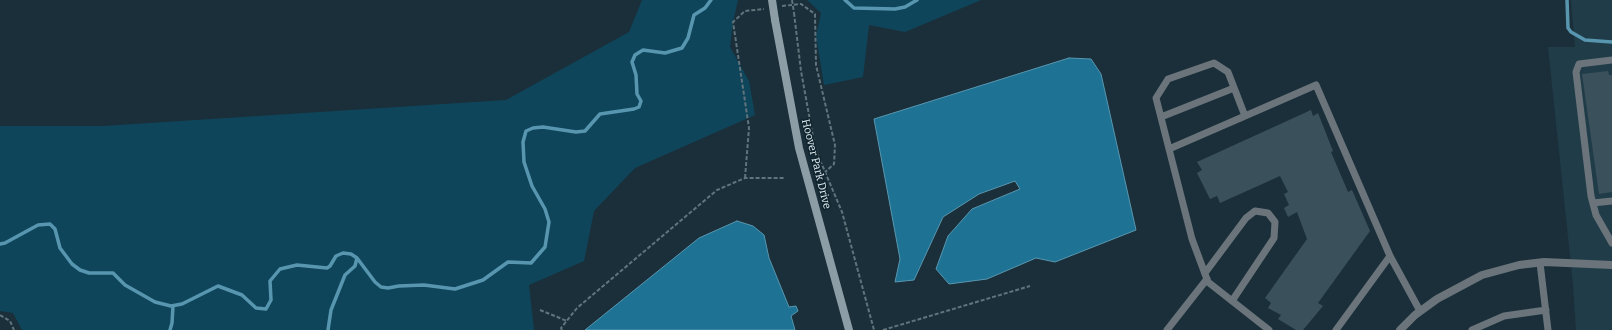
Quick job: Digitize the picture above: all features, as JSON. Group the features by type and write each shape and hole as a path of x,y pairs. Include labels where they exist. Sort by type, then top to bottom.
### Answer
{"street":[{"name":"Hoover Park Drive","path":"772,0 799,148 848,330"},
{"path":"1400,330 1420,311 1437,299 1482,275 1519,265 1540,263 1612,265"}],"lane":[{"path":"1612,60 1579,64 1576,72 1593,203 1596,215 1612,243"},
{"path":"1246,116 1228,72 1214,63 1168,79 1156,98 1192,239 1208,282 1268,330"},
{"path":"1169,149 1316,85 1390,256 1420,311"},
{"path":"1161,117 1234,88"},
{"path":"1593,203 1612,201"},
{"path":"1167,330 1246,218 1254,211 1268,213 1275,222 1274,238 1232,301"},
{"path":"1336,330 1390,256"},
{"path":"1540,263 1548,330"},
{"path":"1472,330 1504,316 1546,310"}],"path":[{"path":"792,0 801,71 815,148 842,212 874,330"},
{"path":"562,330 561,328 577,308 717,190 746,178 784,178"},
{"path":"883,330 1030,286"},
{"path":"540,310 567,321"},
{"path":"0,315 10,321 14,330"}],"shaded area":[{"path":"642,0 738,0 733,22 730,47 749,81 755,115 635,168 594,211 584,261 529,285 534,330 22,330 13,313 0,311 0,126 103,126 506,100 629,32"},
{"path":"807,0 981,0 905,32 869,25 863,77 824,85 816,36 821,13"},
{"path":"1571,0 1612,0 1612,330 1576,330 1573,284 1548,47 1575,47"},
{"path":"1069,58 1091,59 1101,74 1136,230 1055,262 1036,258 987,279 949,284 936,269 948,236 972,209 1020,189 1015,181 979,194 943,217 914,280 895,282 900,259 874,119"},
{"path":"737,221 753,226 764,235 769,258 789,307 796,306 798,311 791,316 795,330 585,330 699,238"}],"building":[{"path":"1608,71 1609,75 1612,75 1612,192 1599,194 1582,74"},
{"path":"1311,110 1313,116 1318,113 1333,151 1331,152 1348,192 1352,190 1370,231 1318,303 1323,306 1303,330 1296,330 1278,319 1281,315 1268,308 1271,303 1265,298 1307,239 1297,212 1288,217 1284,208 1289,205 1284,194 1288,192 1280,176 1220,203 1217,196 1210,199 1197,173 1202,170 1197,162"}],"waterway":[{"path":"0,244 5,243 38,225 50,224 55,229 60,248 72,264 80,270 89,273 113,273 125,285 155,302 171,306 182,304 218,286 242,295 256,308 266,309 271,300 270,281 280,269 297,265 327,268 336,256 343,253 351,254 357,258 375,282 381,287 388,288 424,285 455,289 483,280 508,262 531,263 545,247 549,222 545,209 532,186 524,162 523,142 526,131 533,128 543,127 576,132 585,131 600,114 639,107 641,101 637,94 636,75 632,62 635,55 643,50 665,53 682,48 688,38 694,15 705,8 711,0"},
{"path":"845,0 854,8 895,9 905,7 917,0"},
{"path":"1567,0 1568,28 1571,32 1585,40 1612,42"},
{"path":"328,330 331,310 345,275 355,266 357,258"},
{"path":"170,330 173,306"}]}
